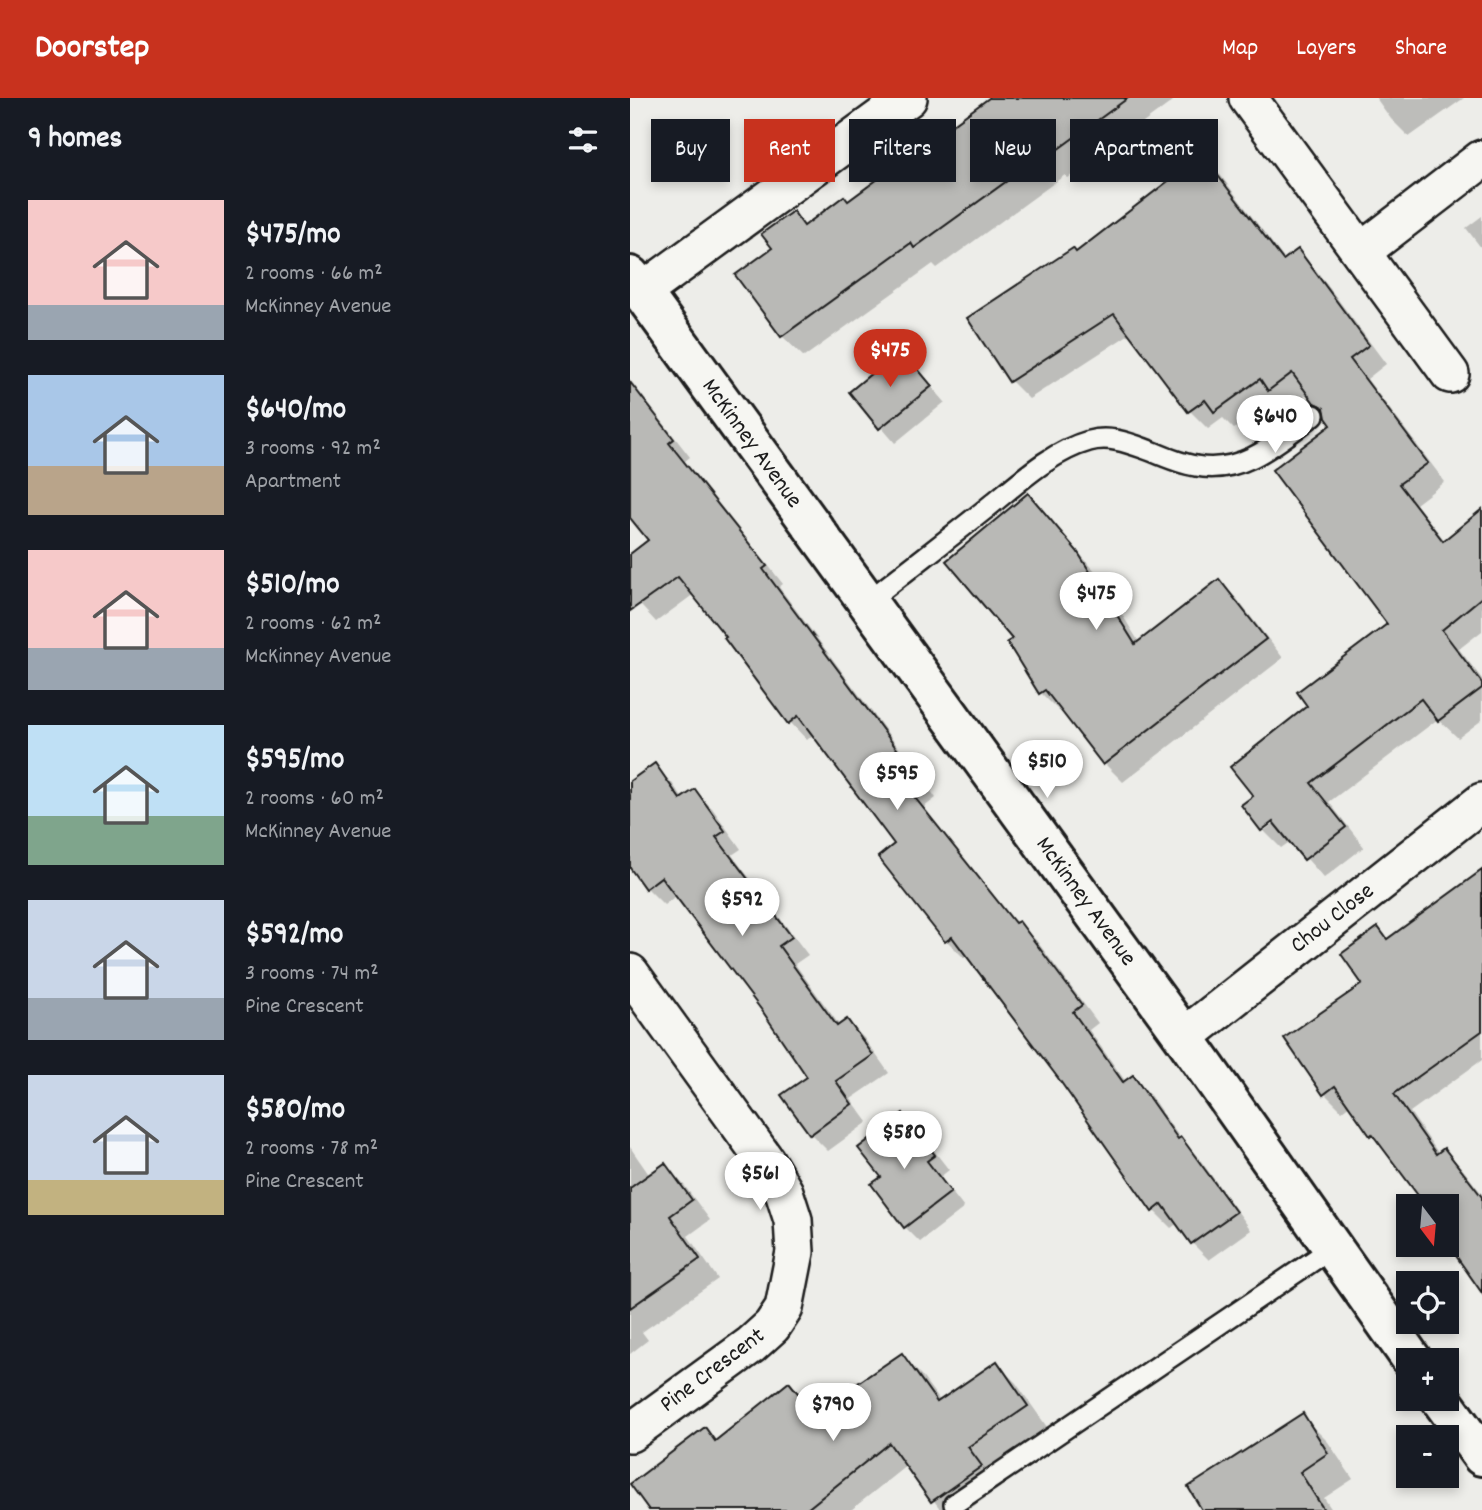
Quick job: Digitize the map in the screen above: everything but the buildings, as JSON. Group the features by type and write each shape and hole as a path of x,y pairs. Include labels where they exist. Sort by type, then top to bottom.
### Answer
{"street":[{"path":"636,284 908,98"},
{"path":"1248,98 1450,374"},
{"path":"1361,252 1482,159"},
{"name":"McKinney Avenue","path":"636,284 1184,1037 1403,1348"},
{"name":"Chou Close","path":"1184,1037 1482,802"},
{"name":"Pine Crescent","path":"630,974 765,1160 784,1192 793,1220 795,1252 784,1308 772,1326 751,1345 630,1433"},
{"path":"1452,1411 1476,1436"}],"lane":[{"path":"866,603 1040,466 1074,447 1090,441 1115,440 1194,466 1211,468 1239,463 1256,456 1314,415"},
{"path":"954,1504 1332,1248"}]}
